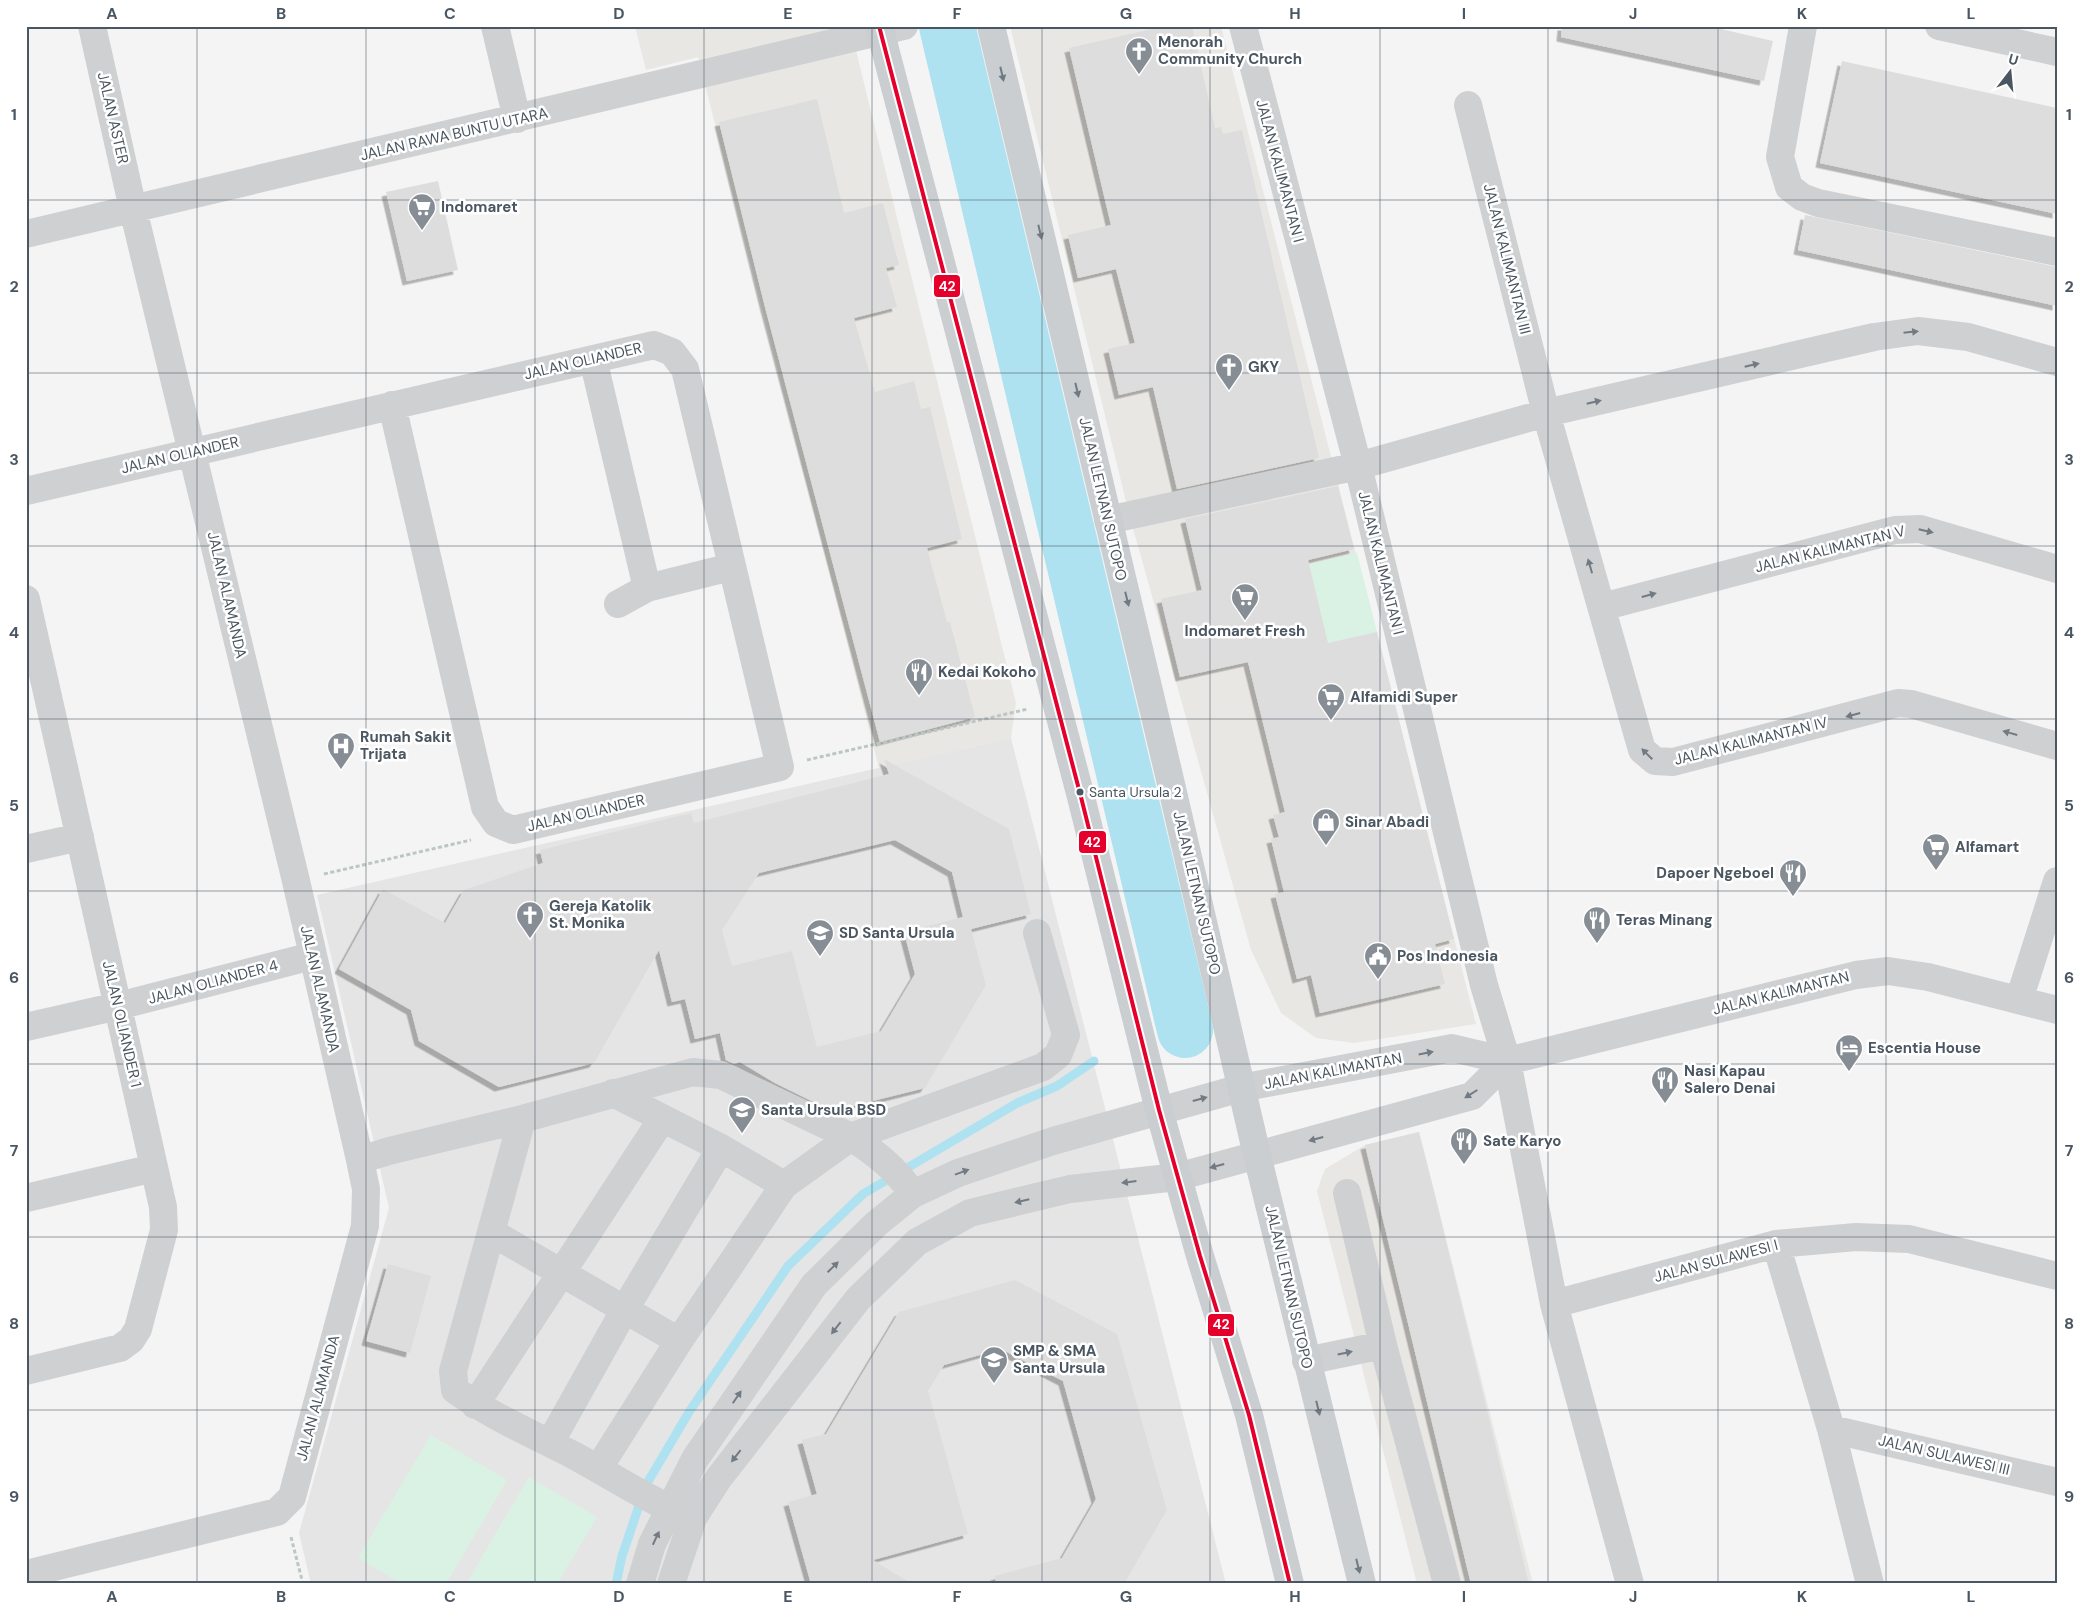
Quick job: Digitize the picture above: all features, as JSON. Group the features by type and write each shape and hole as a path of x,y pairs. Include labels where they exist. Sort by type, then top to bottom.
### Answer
{"main road":[{"name":"JALAN LETNAN SUTOPO","path":"991,26 1306,1361 1362,1584"},
{"path":"888,28 1159,1110 1177,1177 1249,1415 1290,1584"}],"street":[{"name":"JALAN ASTER","path":"92,26 133,209"},
{"path":"495,26 517,119"},
{"name":"JALAN KALIMANTAN I","path":"1243,26 1358,466 1484,985 1507,1061 1554,1304 1630,1584"},
{"path":"1803,26 1780,157 1789,187 1802,197 1818,203 2057,252"},
{"path":"1939,26 2057,52"},
{"name":"JALAN RAWA BUNTU UTARA","path":"26,234 517,119 888,28"},
{"name":"JALAN KALIMANTAN III","path":"1468,105 1546,413"},
{"name":"JALAN ALAMANDA","path":"133,209 296,881 366,1189 365,1226 292,1497 284,1507"},
{"path":"1108,520 1358,466 1546,413 1874,337 1918,331 1968,337 2057,362"},
{"name":"JALAN OLIANDER","path":"26,491 392,405 654,345 672,352 685,368 780,766 513,830 496,823 486,807 392,405"},
{"path":"593,359 647,588"},
{"name":"JALAN KALIMANTAN IV","path":"1546,413 1642,750 1655,761 1673,762 1898,703 1911,704 2057,746"},
{"name":"JALAN KALIMANTAN V","path":"1602,608 1895,530 1920,529 2057,569"},
{"path":"618,604 647,588 731,567"},
{"name":"JALAN OLIANDER 1","path":"26,599 35,677 80,837 164,1207 164,1230 134,1335 120,1348 26,1371"},
{"path":"26,849 80,837"},
{"path":"2019,1000 2057,881"},
{"path":"598,1469 679,1341 784,1185 851,1137 1042,1067 1058,1055 1066,1035 1038,933"},
{"name":"JALAN OLIANDER 4","path":"26,1027 118,1006 312,956"},
{"name":"JALAN KALIMANTAN","path":"674,1510 695,1458 814,1284 876,1224 908,1186 958,1174 1053,1140 1241,1088 1452,1048 1507,1061 1856,975 1888,971 1928,977 2057,1010"},
{"path":"640,1584 652,1544 674,1510 718,1479 858,1299 917,1242 970,1213 1070,1189 1177,1177 1472,1096 1507,1061"},
{"path":"360,1160 389,1151 522,1119 693,1072 721,1075 851,1137 882,1157 908,1186"},
{"path":"613,1093 722,1148 784,1185"},
{"path":"522,1119 453,1371 456,1390 475,1404 674,1510"},
{"path":"475,1404 662,1119"},
{"path":"550,1443 625,1308 722,1148"},
{"path":"26,1198 154,1168"},
{"path":"1347,1193 1383,1345 1447,1584"},
{"path":"491,1232 679,1341"},
{"name":"JALAN SULAWESI I","path":"1554,1304 1776,1244 1856,1236 1909,1239 2057,1276"},
{"path":"1776,1244 1831,1428 1870,1584"},
{"path":"1306,1361 1383,1345"},
{"name":"JALAN SULAWESI III","path":"1831,1428 2057,1482"},
{"path":"26,1574 277,1512 284,1507"},
{"path":"671,1584 674,1510"}],"path":[{"path":"780,766 1056,702"},
{"path":"296,881 513,830"},
{"path":"284,1507 303,1584"}],"shaded area":[{"path":"635,26 850,26 1016,703 1011,738 879,768 698,57 646,70"},
{"path":"1010,26 1221,26 1476,1024 1354,1043 1316,1038 1281,1013 1251,950 1129,514"},
{"name":"Santa Ursula BSD","path":"1011,738 1226,1584 311,1584 299,1533 389,1208 317,895"},
{"path":"1419,1132 1533,1584 1417,1584 1317,1191 1325,1169 1365,1145"}],"green space":[{"path":"1357,553 1377,632 1328,643 1309,564"},
{"path":"431,1435 507,1480 446,1584 402,1584 358,1558"},
{"path":"529,1477 597,1517 557,1584 466,1584"}],"building":[{"path":"1165,26 1192,26 1215,128 1221,127 1223,134 1242,130 1319,458 1177,489 1153,387 1119,395 1108,349 1135,343 1116,269 1078,278 1068,235 1111,225 1069,48"},
{"path":"1562,26 1708,26 1773,41 1764,81 1561,37"},
{"path":"1842,61 2057,108 2057,214 1820,163"},
{"path":"817,99 844,213 883,203 899,265 886,268 897,307 854,318 875,392 914,381 921,409 930,407 962,539 927,548 947,622 950,622 975,717 880,742 765,307 719,122"},
{"name":"Indomaret","path":"438,181 458,270 407,281 386,192"},
{"path":"1805,215 2057,267 2057,306 1798,250"},
{"path":"1338,486 1354,549 1308,560 1328,643 1377,632 1454,939 1435,944 1445,984 1320,1013 1311,975 1297,979 1275,894 1284,892 1271,839 1279,837 1273,815 1285,812 1248,662 1180,677 1161,599 1202,590 1185,519"},
{"path":"884,759 1009,829 1031,914 971,929 986,985 925,1088 832,1111 775,1083 740,1062 734,1064 726,1060 720,1033 695,1039 685,999 672,1002 659,950 594,1063 499,1087 419,1041 411,1010 339,969 383,889 445,923 464,890 543,863 540,850 691,813 694,823 889,774","holes":["895,840 952,872 963,917 904,932 915,974 881,1031 817,1047 792,951 732,966 722,930 759,873"]},
{"path":"1419,1132 1529,1584 1471,1584 1365,1145"},
{"path":"388,1264 431,1276 410,1353 366,1341"},
{"name":"SMP & SMA Santa Ursula","path":"1015,1280 1117,1334 1167,1510 1124,1584 996,1584 995,1576 1062,1558 1096,1499 1063,1381 1001,1349 944,1365 928,1391 968,1534 873,1560 912,1584 811,1584 788,1502 817,1494 802,1440 826,1434 899,1312"}],"waterway":[{"path":"947,26 1185,1030"},
{"path":"616,1584 622,1556 646,1485 689,1412 788,1266 863,1194 1017,1103 1057,1086 1094,1061"}],"transit line":[{"name":"42","path":"879,26 1082,801 1159,1110 1200,1256 1249,1415 1290,1584"}],"place":[{"name":"Menorah Community Church","path":"1139,75"},
{"name":"Indomaret","path":"422,231"},
{"name":"GKY","path":"1229,391"},
{"name":"Indomaret Fresh","path":"1245,621"},
{"name":"Kedai Kokoho","path":"919,696"},
{"name":"Alfamidi Super","path":"1331,721"},
{"name":"Rumah Sakit Trijata","path":"341,770"},
{"name":"Santa Ursula 2","path":"1080,792"},
{"name":"Sinar Abadi","path":"1326,846"},
{"name":"Alfamart","path":"1936,871"},
{"name":"Dapoer Ngeboel","path":"1793,897"},
{"name":"Gereja Katolik St. Monika","path":"530,939"},
{"name":"Teras Minang","path":"1597,944"},
{"name":"SD Santa Ursula","path":"820,957"},
{"name":"Pos Indonesia","path":"1378,980"},
{"name":"Escentia House","path":"1849,1072"},
{"name":"Nasi Kapau Salero Denai","path":"1665,1104"},
{"name":"Santa Ursula BSD","path":"742,1134"},
{"name":"Sate Karyo","path":"1464,1165"},
{"name":"SMP & SMA Santa Ursula","path":"994,1384"}]}
